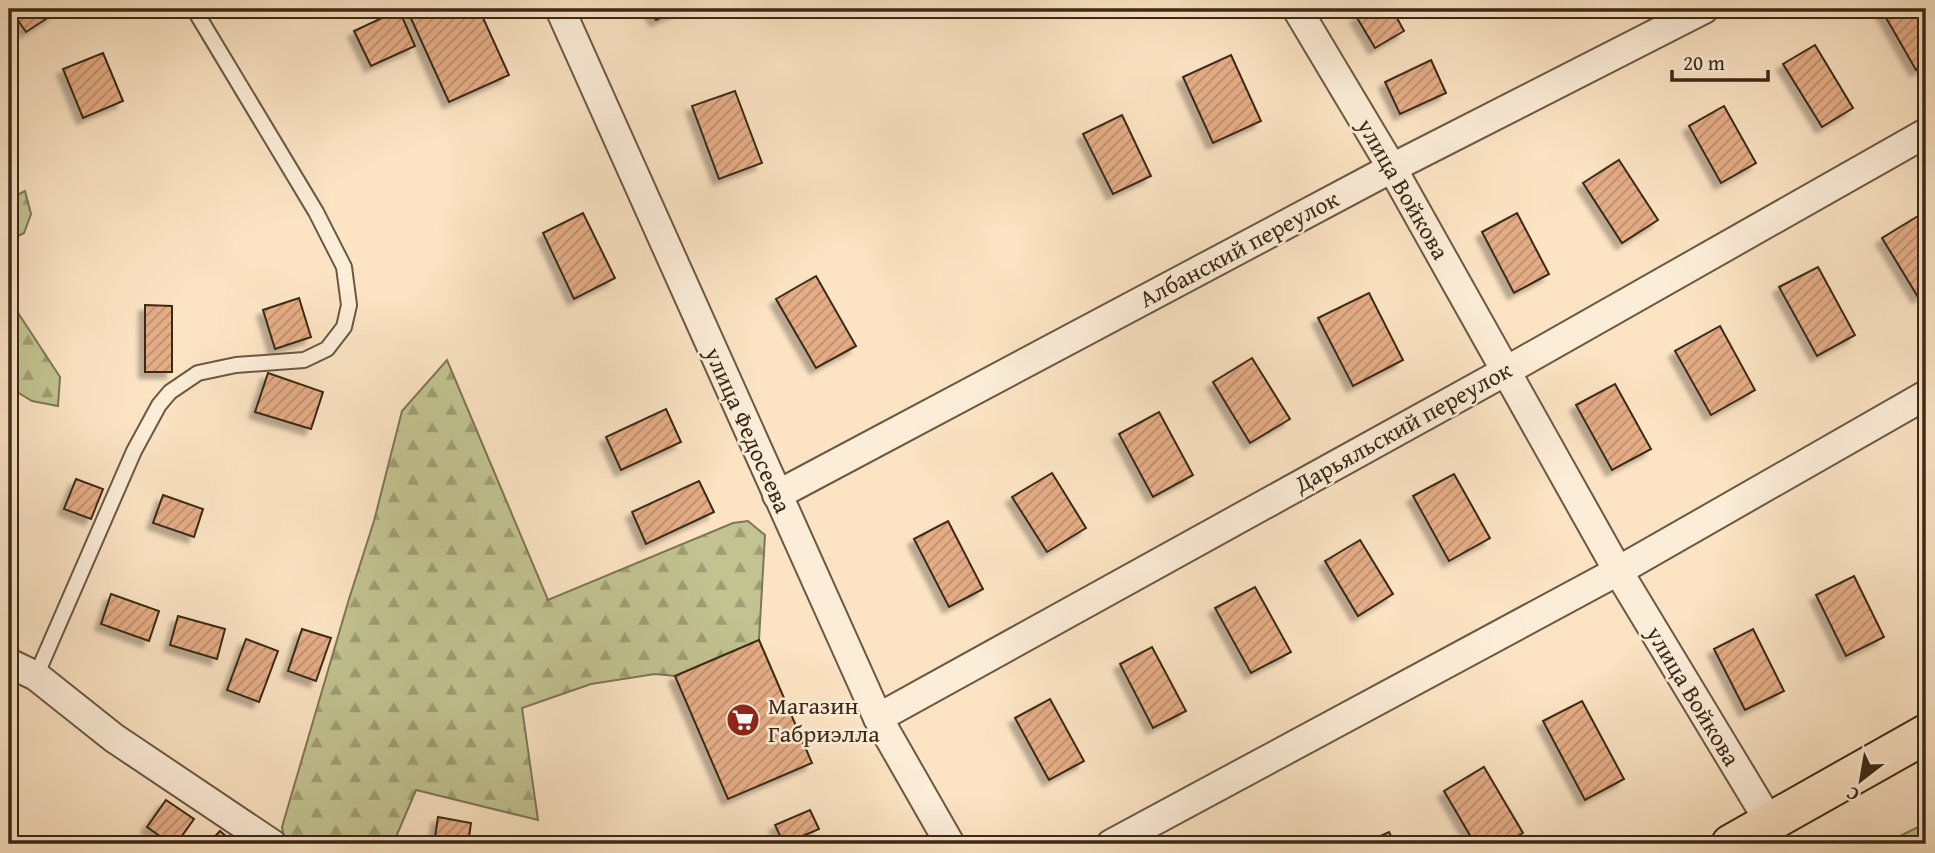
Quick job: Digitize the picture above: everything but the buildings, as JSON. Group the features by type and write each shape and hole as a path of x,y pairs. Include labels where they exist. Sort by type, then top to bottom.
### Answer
{"main road":[{"path":"1731,844 1926,734"}],"street":[{"name":"улица Федосеева","path":"560,9 878,718 950,844"},
{"name":"улица Войкова","path":"1297,9 1392,168 1618,570 1769,821"},
{"name":"Албанский переулок","path":"776,495 1392,168 1704,9"},
{"name":"Дарьяльский переулок","path":"878,718 1506,370 1926,133"},
{"path":"1111,844 1618,570 1926,395"},
{"path":"9,663 36,676 114,738 272,844"}],"lane":[{"path":"36,676 134,452 159,405 170,392 198,373 236,365 304,360 327,348 344,327 349,305 344,267 316,212 194,9"}],"green space":[{"path":"25,191 31,214 24,233 9,241 9,199"},
{"path":"9,299 60,377 58,406 32,401 9,387"},
{"path":"447,360 548,600 733,523 748,521 765,535 759,640 675,676 655,674 591,684 522,708 538,820 416,790 393,844 285,844 282,827 374,521 402,411"},
{"path":"1926,823 1926,844 1884,844"}],"place":[{"name":"Магазин Габриэлла","path":"743,720"}]}
